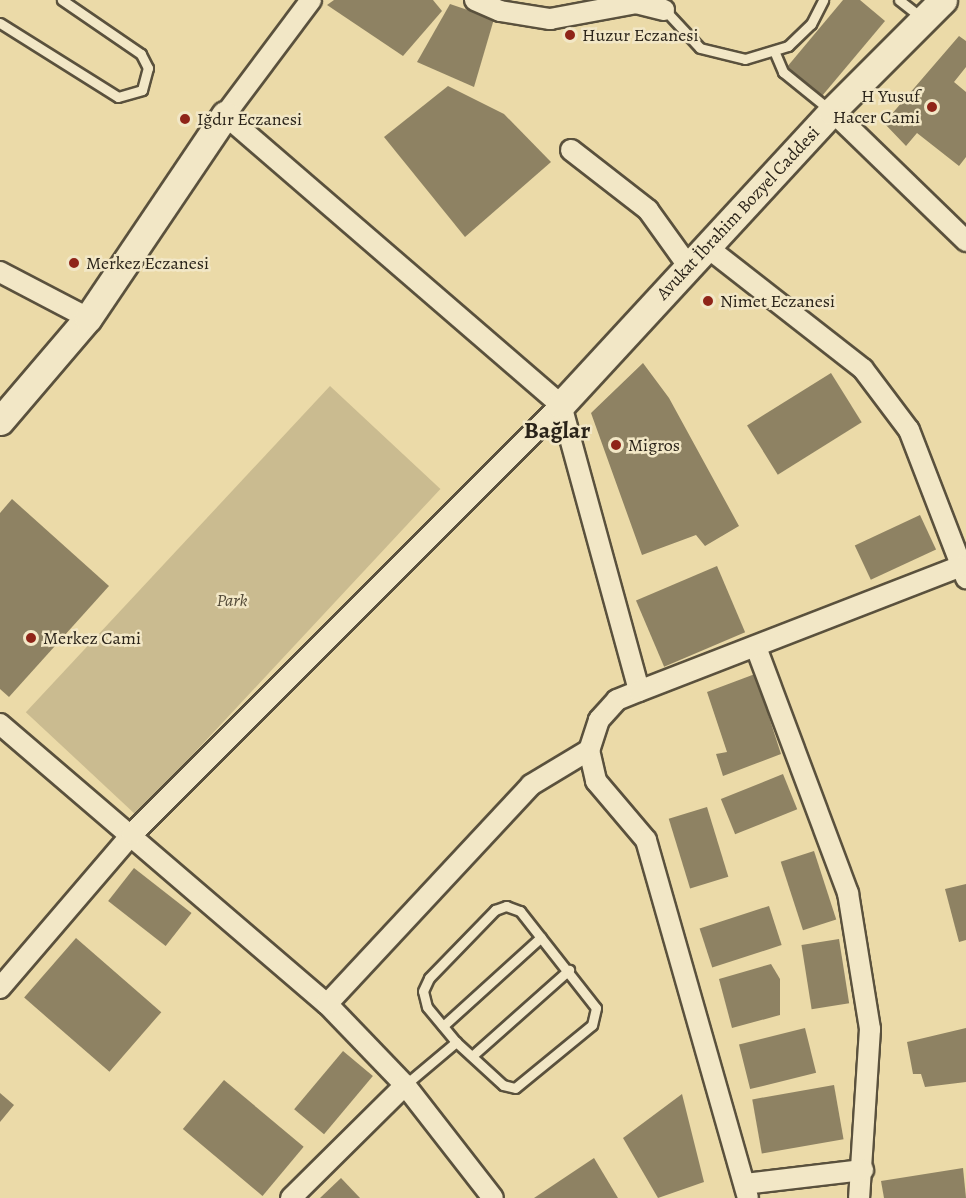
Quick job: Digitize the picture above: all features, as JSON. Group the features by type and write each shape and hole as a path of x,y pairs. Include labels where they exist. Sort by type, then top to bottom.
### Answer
{"street":[{"path":"475,0 500,11 550,19 636,3 662,5"},
{"name":"Avukat İbrahim Bozyel Caddesi","path":"561,405 832,111 943,0"},
{"path":"0,421 88,318 301,5"},
{"path":"832,111 966,241"},
{"path":"225,115 561,405 639,691"},
{"path":"572,150 648,210 689,267"},
{"path":"327,1004 531,784 589,750 605,713 616,700 964,572 909,430 863,369 707,247"},
{"path":"0,272 88,318"},
{"path":"0,988 132,834 561,405"},
{"path":"756,647 848,893 870,1029 863,1170 859,1198"},
{"path":"0,724 132,834 327,1004 405,1085 493,1198"},
{"path":"589,750 597,781 646,840 746,1191 863,1170"},
{"path":"291,1198 405,1085"}],"lane":[{"path":"0,23 118,97 141,90 148,68 141,54 62,0"},
{"path":"662,5 685,38 714,54 745,59 775,53 801,36 823,0"},
{"path":"899,0 924,20"},
{"path":"775,53 783,72 832,111"},
{"path":"513,908 568,970 594,1001 595,1020 526,1084 503,1085 456,1042 427,1007 425,984 495,910 513,908"},
{"path":"443,1026 541,937"},
{"path":"471,1056 568,970"},
{"path":"405,1085 456,1042"}],"green space":[{"name":"Park","path":"330,386 440,489 136,815 26,712"}],"building":[{"path":"334,0 433,0 442,11 403,56 327,5"},
{"path":"843,0 860,0 885,21 822,96 787,67"},
{"path":"450,4 494,19 474,87 417,62"},
{"name":"H Yusuf Hacer Cami","path":"959,36 966,41 966,67 954,82 966,92 966,157 959,166 917,133 906,146 884,123"},
{"path":"448,86 504,114 551,162 465,237 384,137"},
{"path":"643,363 669,398 739,526 705,546 696,535 642,555 591,413"},
{"path":"831,373 862,422 778,475 747,425"},
{"name":"Merkez Cami","path":"12,499 109,586 9,697 0,689 0,513"},
{"path":"920,515 936,549 871,580 855,545"},
{"path":"717,566 745,632 664,667 636,600"},
{"path":"755,674 781,754 723,776 716,754 727,752 707,692"},
{"path":"783,774 797,809 735,834 721,799"},
{"path":"707,807 728,877 690,889 669,819"},
{"path":"814,851 836,919 803,930 781,862"},
{"path":"134,868 192,913 166,946 108,901"},
{"path":"966,884 966,940 959,942 945,889"},
{"path":"769,906 782,945 712,968 700,929"},
{"path":"76,938 161,1012 109,1072 24,998"},
{"path":"839,939 849,1003 812,1009 801,945"},
{"path":"771,964 780,979 780,1015 732,1028 719,979"},
{"path":"805,1028 816,1073 750,1089 739,1044"},
{"path":"966,1028 966,1082 925,1087 921,1074 913,1074 907,1042"},
{"path":"343,1051 373,1076 324,1134 294,1109"},
{"path":"224,1080 304,1147 263,1196 183,1129"},
{"path":"834,1085 844,1139 762,1154 752,1099"},
{"path":"0,1093 14,1105 0,1122"},
{"path":"682,1094 704,1182 658,1198 623,1138"},
{"path":"594,1158 618,1198 534,1198"},
{"path":"963,1168 966,1198 884,1198 881,1181"},
{"path":"341,1178 360,1198 320,1198"}],"place":[{"name":"Huzur Eczanesi","path":"570,35"},
{"name":"H Yusuf Hacer Cami","path":"932,107"},
{"name":"Iğdır Eczanesi","path":"185,119"},
{"name":"Merkez Eczanesi","path":"74,263"},
{"name":"Nimet Eczanesi","path":"708,301"},
{"name":"Migros","path":"616,445"},
{"name":"Merkez Cami","path":"31,638"}],"district":[{"name":"Bağlar","path":"557,431"}]}
